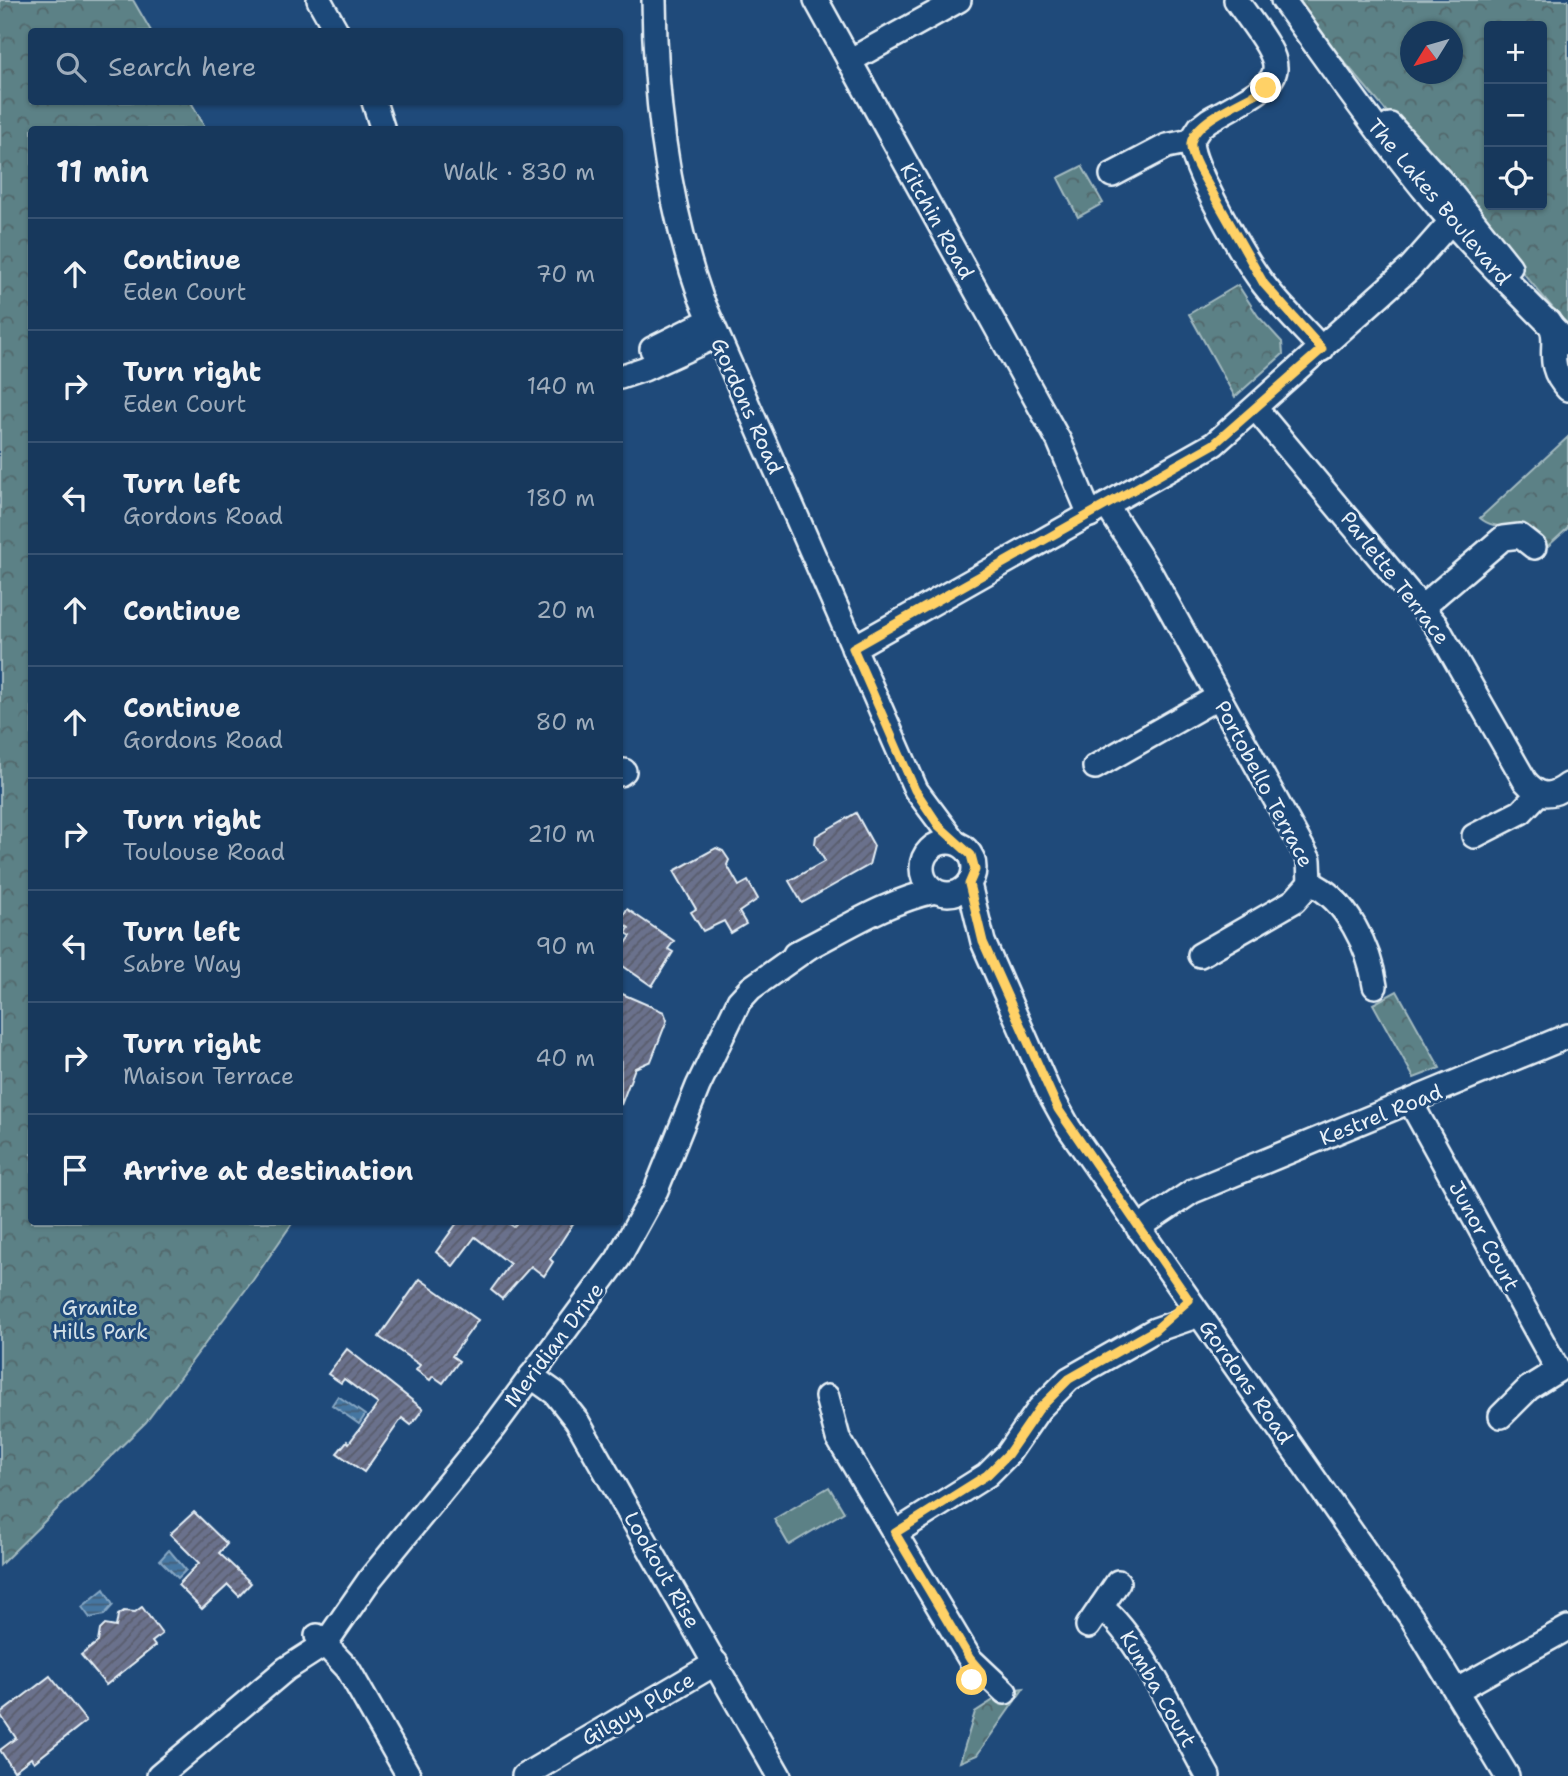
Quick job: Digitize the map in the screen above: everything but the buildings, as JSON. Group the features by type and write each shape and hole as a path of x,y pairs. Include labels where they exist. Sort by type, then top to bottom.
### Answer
{"street":[{"path":"319,0 335,28"},
{"name":"Gordons Road","path":"654,0 658,93 670,182 688,258 713,328 915,790 923,818 924,859"},
{"name":"Kitchin Road","path":"816,0 1059,441 1105,506"},
{"path":"849,61 959,0"},
{"path":"1112,175 1167,146 1191,141 1200,127 1257,93 1275,76 1277,68 1272,50 1236,0"},
{"name":"The Lakes Boulevard","path":"1283,0 1380,135 1460,222 1500,277 1560,335 1554,369 1568,389"},
{"path":"375,105 382,126"},
{"path":"1191,141 1199,169 1253,267 1264,284 1322,349"},
{"path":"853,648 1214,444 1256,410 1409,269 1435,254 1460,222"},
{"path":"623,368 713,328"},
{"path":"623,376 644,369 713,328"},
{"name":"Parlette Terrace","path":"1256,410 1446,638 1517,769 1539,793"},
{"name":"Portobello Terrace","path":"1105,506 1151,574 1309,860 1310,883 1327,891 1338,903 1367,954 1376,986"},
{"path":"1422,607 1503,538 1520,536 1534,547"},
{"path":"1094,767 1218,697"},
{"path":"1474,836 1521,812 1539,793 1557,793 1568,785"},
{"name":"Gordons Road","path":"915,790 954,841"},
{"path":"954,841 967,849 974,863 969,884 941,892 924,879 924,859 938,843 954,841"},
{"name":"Meridian Drive","path":"869,912 924,859"},
{"path":"1200,955 1294,901 1310,883"},
{"name":"Gordons Road","path":"969,884 983,942 1058,1109 1133,1222 1413,1620 1507,1776"},
{"name":"Gordons Road","path":"941,892 983,942"},
{"name":"Meridian Drive","path":"166,1773 321,1640 448,1485 531,1376 632,1236 656,1190 698,1086 739,1001 751,988 809,947 869,912 909,896 941,892"},
{"name":"Kestrel Road","path":"1133,1222 1166,1198 1193,1191 1568,1036"},
{"name":"Junor Court","path":"1411,1102 1563,1367 1529,1388 1501,1416"},
{"path":"895,1533 987,1475 1008,1454 1039,1409 1069,1379 1194,1307"},
{"name":"Lookout Rise","path":"531,1376 555,1393 577,1421 779,1776"},
{"path":"827,1397 838,1438 970,1659 974,1678 1005,1692"},
{"name":"Kumba Court","path":"1118,1582 1095,1617 1113,1616 1130,1637 1208,1776"},
{"path":"1457,1690 1568,1628"},
{"path":"321,1640 348,1669 409,1776"},
{"name":"Gilguy Place","path":"524,1776 716,1663"}],"green space":[{"name":"Granite Hills Park","path":"0,0 133,0 149,28 28,28 28,105 193,105 204,126 28,126 28,1225 291,1225 146,1422 0,1565"},
{"path":"1301,0 1568,0 1568,326 1298,7"},
{"path":"1082,166 1103,203 1078,217 1058,178"},
{"path":"1238,285 1258,316 1282,342 1283,354 1235,397 1189,314"},
{"path":"1568,437 1568,528 1547,547 1530,531 1496,526 1480,518"},
{"path":"1397,991 1440,1068 1414,1078 1373,1004"},
{"path":"829,1487 844,1512 789,1545 774,1519"},
{"path":"1024,1688 977,1755 960,1762 975,1712 1009,1690"}],"water":[{"path":"338,1396 365,1415 359,1424 332,1405"},
{"path":"169,1550 186,1570 178,1578 160,1560"},
{"path":"104,1589 113,1605 104,1615 90,1618 82,1607"}],"route":[{"path":"972,1680 981,1672 970,1659 895,1533 987,1475 1008,1454 1039,1409 1069,1379 1155,1330 1189,1300 1069,1128 1048,1090 983,942 969,884 975,870 971,855 939,826 915,790 853,648 932,606 1214,444 1256,410 1322,349 1264,284 1199,169 1191,149 1191,141 1200,127 1266,88"}]}
